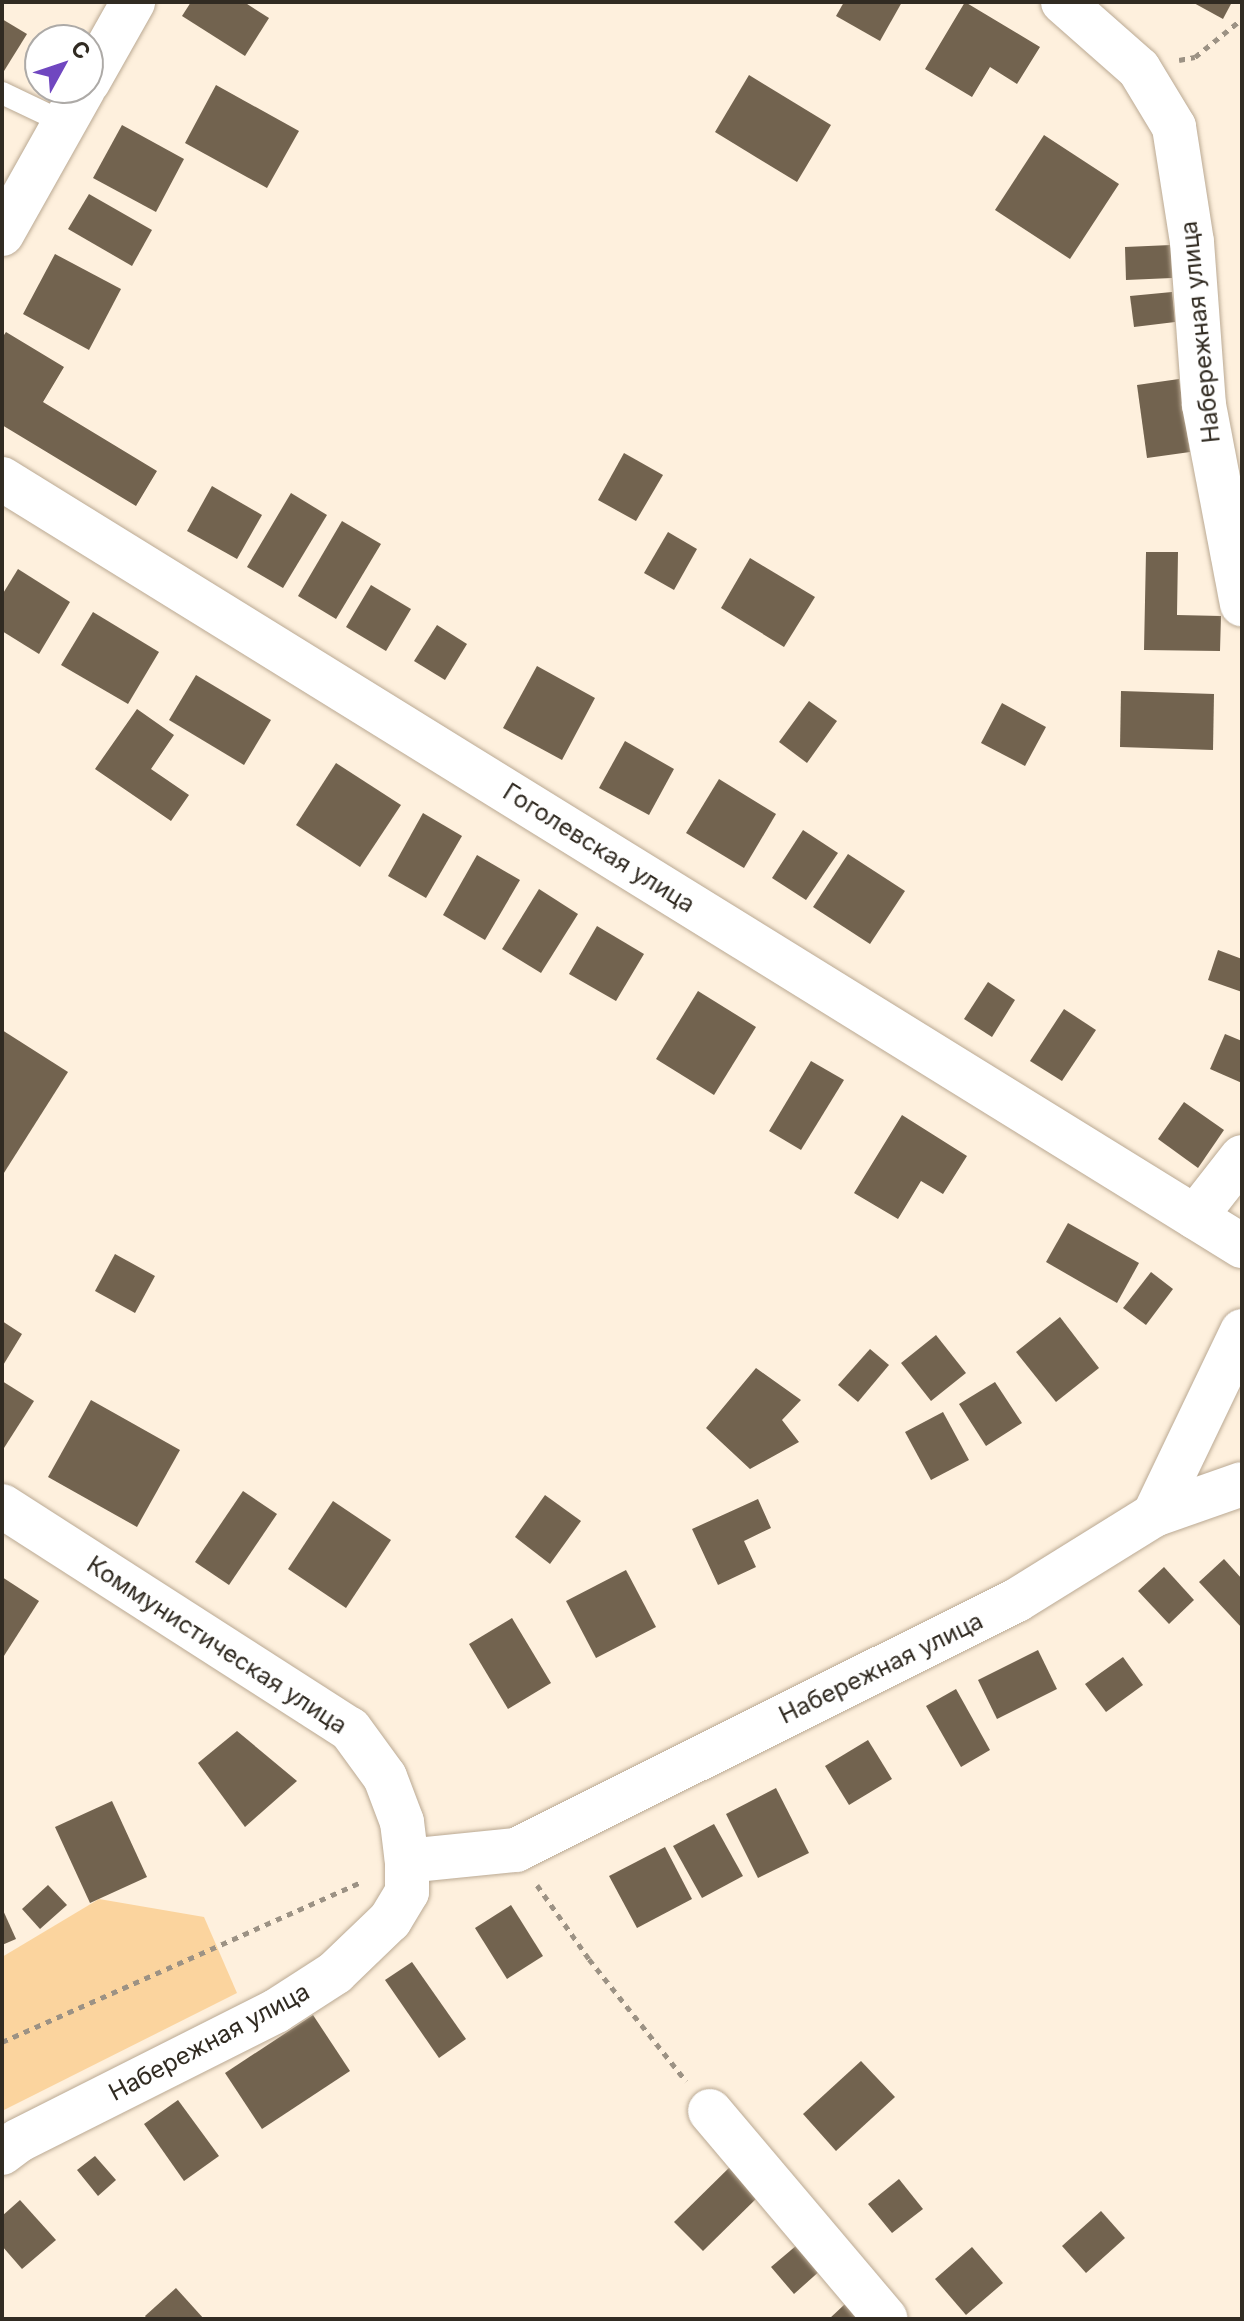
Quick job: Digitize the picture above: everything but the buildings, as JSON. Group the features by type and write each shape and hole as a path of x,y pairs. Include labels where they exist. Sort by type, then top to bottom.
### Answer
{"street":[{"path":"104,54 133,2"},
{"name":"Набережная улица","path":"1063,2 1139,69 1174,127 1192,242 1204,405 1242,604"},
{"path":"2,234 74,106"},
{"name":"Гоголевская улица","path":"2,479 1195,1217"},
{"path":"1242,1157 1195,1217 1242,1246"},
{"path":"1154,1515 1242,1331"},
{"name":"Набережная улица","path":"2,2153 18,2141 276,2011 335,1973 390,1920 407,1892 407,1861 516,1850 1017,1600 1154,1515 1242,1484"},
{"name":"Коммунистическая улица","path":"2,1506 350,1729 385,1777 402,1822 407,1861"},
{"path":"710,2111 886,2319"}],"lane":[{"path":"2,93 74,106"}],"path":[{"path":"1139,69 1195,57 1242,19"},
{"path":"516,1850 589,1959 710,2111"},
{"path":"2,2042 407,1861"}],"shaded area":[{"path":"99,1899 204,1917 237,1993 2,2111 2,1957"}]}
